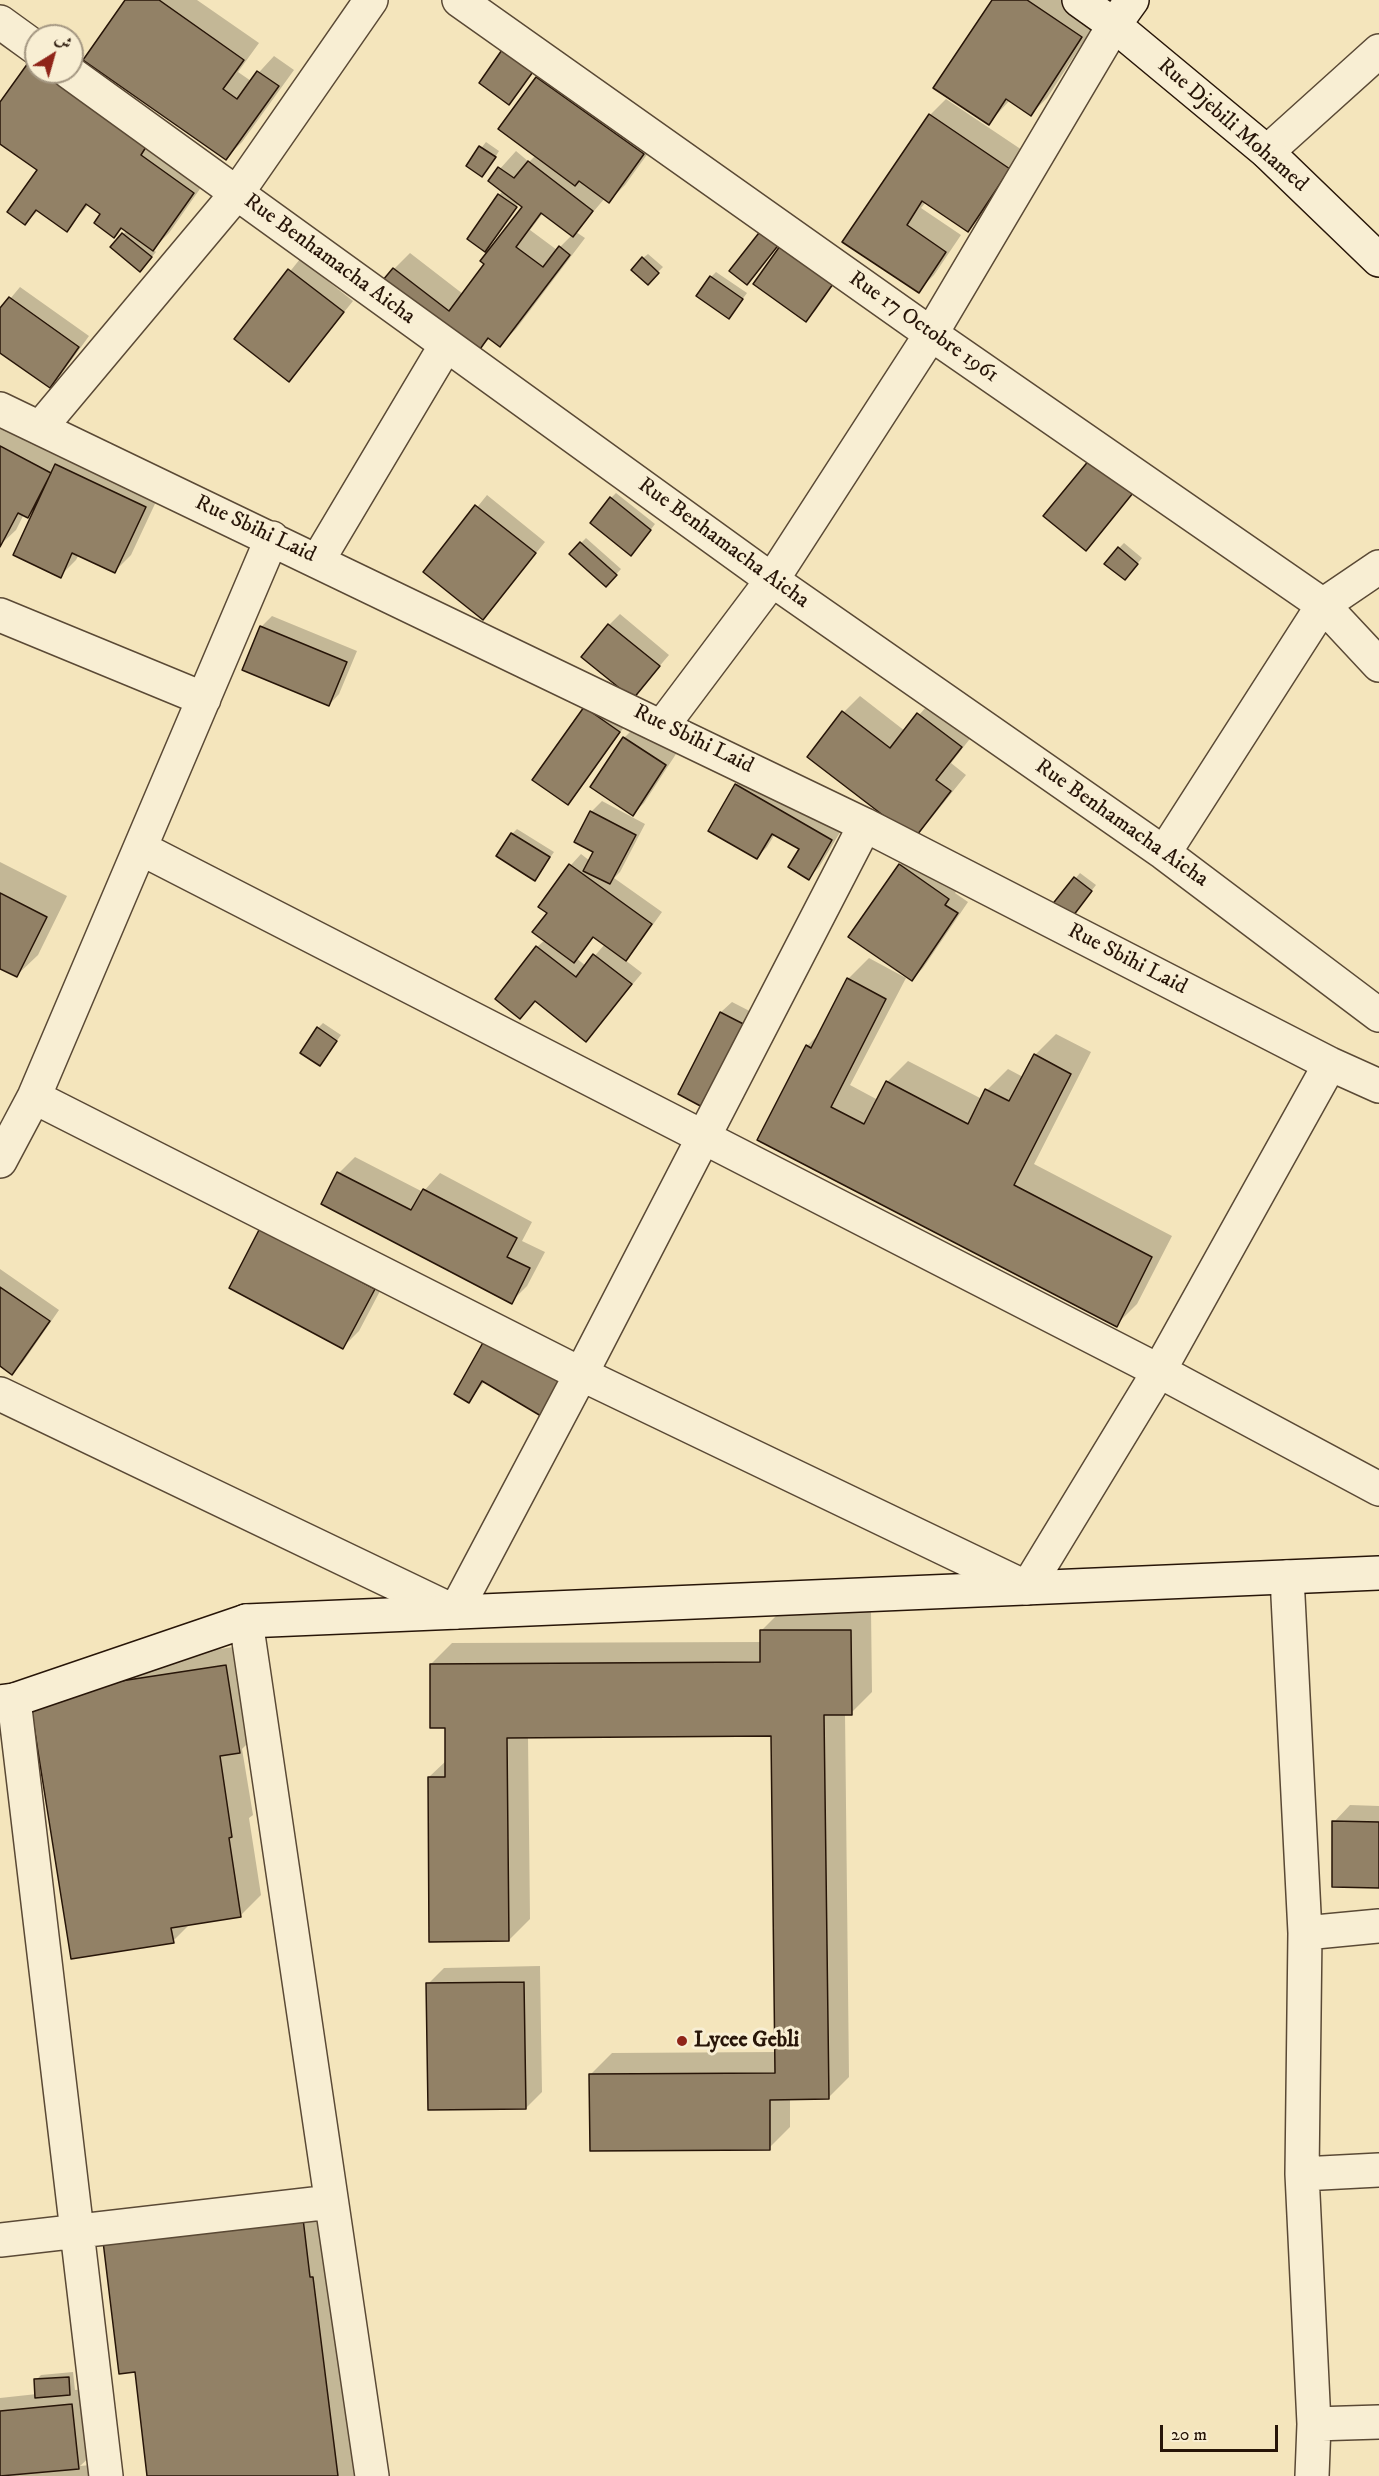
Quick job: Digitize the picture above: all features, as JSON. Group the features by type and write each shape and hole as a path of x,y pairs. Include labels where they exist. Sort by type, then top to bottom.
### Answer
{"street":[{"path":"40,428 237,193 371,0"},
{"name":"Rue 17 Octobre 1961","path":"459,0 931,334 1323,605 1379,665"},
{"name":"Rue Djebili Mohamed","path":"1079,0 1123,13 1379,260"},
{"path":"663,725 772,580 931,334 1123,13"},
{"path":"0,22 24,39"},
{"path":"1268,152 1379,51"},
{"name":"Rue Benhamacha Aicha","path":"84,83 772,580 1164,853 1379,1015"},
{"path":"318,560 446,345"},
{"name":"Rue Sbihi Laid","path":"0,409 663,725 865,825 1330,1064 1379,1086"},
{"path":"0,1161 34,1097 272,538"},
{"path":"1164,853 1323,605 1379,567"},
{"path":"0,615 204,699"},
{"path":"455,1612 865,825"},
{"path":"140,848 1159,1371 1379,1490"},
{"path":"1027,1588 1159,1371 1330,1064"},
{"path":"34,1097 581,1374 1027,1588"},
{"path":"0,1394 455,1612"},
{"path":"106,2476 77,2231 7,1701 246,1621 1379,1573"},
{"path":"1287,1577 1305,1933 1302,2174 1314,2424 1312,2476"},
{"path":"246,1621 372,2476"},
{"path":"1305,1933 1379,1926"},
{"path":"1302,2174 1379,2170"},
{"path":"0,2240 331,2202"},
{"path":"1314,2424 1379,2422"}],"building":[{"path":"125,0 159,0 244,60 223,89 237,99 257,71 279,86 226,160 84,59"},
{"path":"992,0 1027,0 1082,37 1031,116 1006,99 989,125 933,88"},
{"path":"504,47 535,69 509,105 479,83"},
{"path":"24,69 24,84 58,84 146,147 141,155 194,193 153,251 121,228 114,238 94,223 100,214 86,204 67,232 36,210 25,225 7,212 37,170 0,144 0,102"},
{"path":"536,77 644,154 609,203 579,181 575,186 498,129"},
{"path":"929,114 1010,169 968,232 922,201 907,225 946,252 919,293 842,242"},
{"path":"479,146 496,157 482,177 466,166"},
{"path":"528,161 593,211 573,237 541,213 516,247 543,267 559,246 570,255 500,347 488,338 478,352 383,280 393,268 449,311 484,264 480,261 522,207 488,181 498,167 514,178"},
{"path":"498,194 517,207 485,252 467,239"},
{"path":"762,229 780,243 747,285 729,271"},
{"path":"122,233 152,257 140,272 110,247"},
{"path":"780,246 833,284 806,322 753,284"},
{"path":"642,257 659,273 648,285 631,270"},
{"path":"288,269 344,312 289,382 234,339"},
{"path":"710,276 743,299 729,319 696,296"},
{"path":"9,297 79,347 50,388 0,353 0,308"},
{"path":"0,446 51,473 28,518 18,513 0,547"},
{"path":"1090,459 1133,493 1086,551 1043,516"},
{"path":"55,464 146,507 115,573 72,553 61,578 13,555"},
{"path":"610,497 651,530 631,556 590,523"},
{"path":"475,505 536,553 483,620 423,572"},
{"path":"580,542 617,575 606,587 569,554"},
{"path":"1118,547 1138,564 1125,580 1104,564"},
{"path":"608,624 660,666 633,699 581,657"},
{"path":"260,626 347,662 329,706 242,670"},
{"path":"584,707 620,732 568,805 532,780"},
{"path":"842,711 890,748 917,713 962,747 936,780 951,791 914,839 807,757"},
{"path":"623,737 666,765 633,816 590,787"},
{"path":"735,784 832,840 809,880 788,867 799,849 772,834 757,859 708,831"},
{"path":"590,811 636,835 610,884 583,871 593,852 574,842"},
{"path":"511,833 550,857 535,881 496,856"},
{"path":"569,864 652,924 626,961 593,937 574,963 532,932 547,913 538,907"},
{"path":"899,864 949,899 945,905 958,913 912,981 848,937"},
{"path":"1074,877 1092,891 1070,920 1051,906"},
{"path":"0,893 47,917 17,977 0,969"},
{"path":"536,946 576,977 593,954 632,984 586,1042 535,1001 520,1019 495,999"},
{"path":"847,978 886,999 831,1107 864,1124 886,1081 968,1124 985,1089 1009,1101 1034,1054 1071,1074 1014,1185 1152,1257 1117,1327 757,1140 806,1045 811,1048"},
{"path":"720,1012 761,1033 719,1116 678,1094"},
{"path":"317,1027 337,1041 320,1066 300,1053"},
{"path":"337,1172 411,1210 423,1189 517,1238 507,1257 530,1268 512,1304 321,1204"},
{"path":"260,1228 375,1289 343,1349 229,1288"},
{"path":"0,1287 50,1321 12,1375 0,1366"},
{"path":"485,1339 565,1385 546,1419 482,1381 469,1403 454,1394"},
{"path":"760,1630 851,1630 852,1715 824,1715 829,2099 770,2100 770,2150 590,2151 589,2074 775,2073 771,1736 507,1738 509,1941 429,1942 428,1777 445,1777 445,1728 430,1728 430,1664 760,1662"},
{"path":"226,1665 240,1753 220,1756 241,1917 171,1928 174,1943 71,1959 29,1695"},
{"path":"1332,1821 1379,1822 1379,1888 1332,1887"},
{"path":"524,1982 526,2109 428,2110 426,1983"},
{"path":"302,2210 310,2277 313,2277 338,2476 147,2476 135,2372 119,2374 102,2233"},
{"path":"69,2377 70,2395 35,2398 34,2379"},
{"path":"72,2404 79,2469 0,2476 0,2411"}],"place":[{"name":"Lycee Gebli","path":"682,2041"}]}
